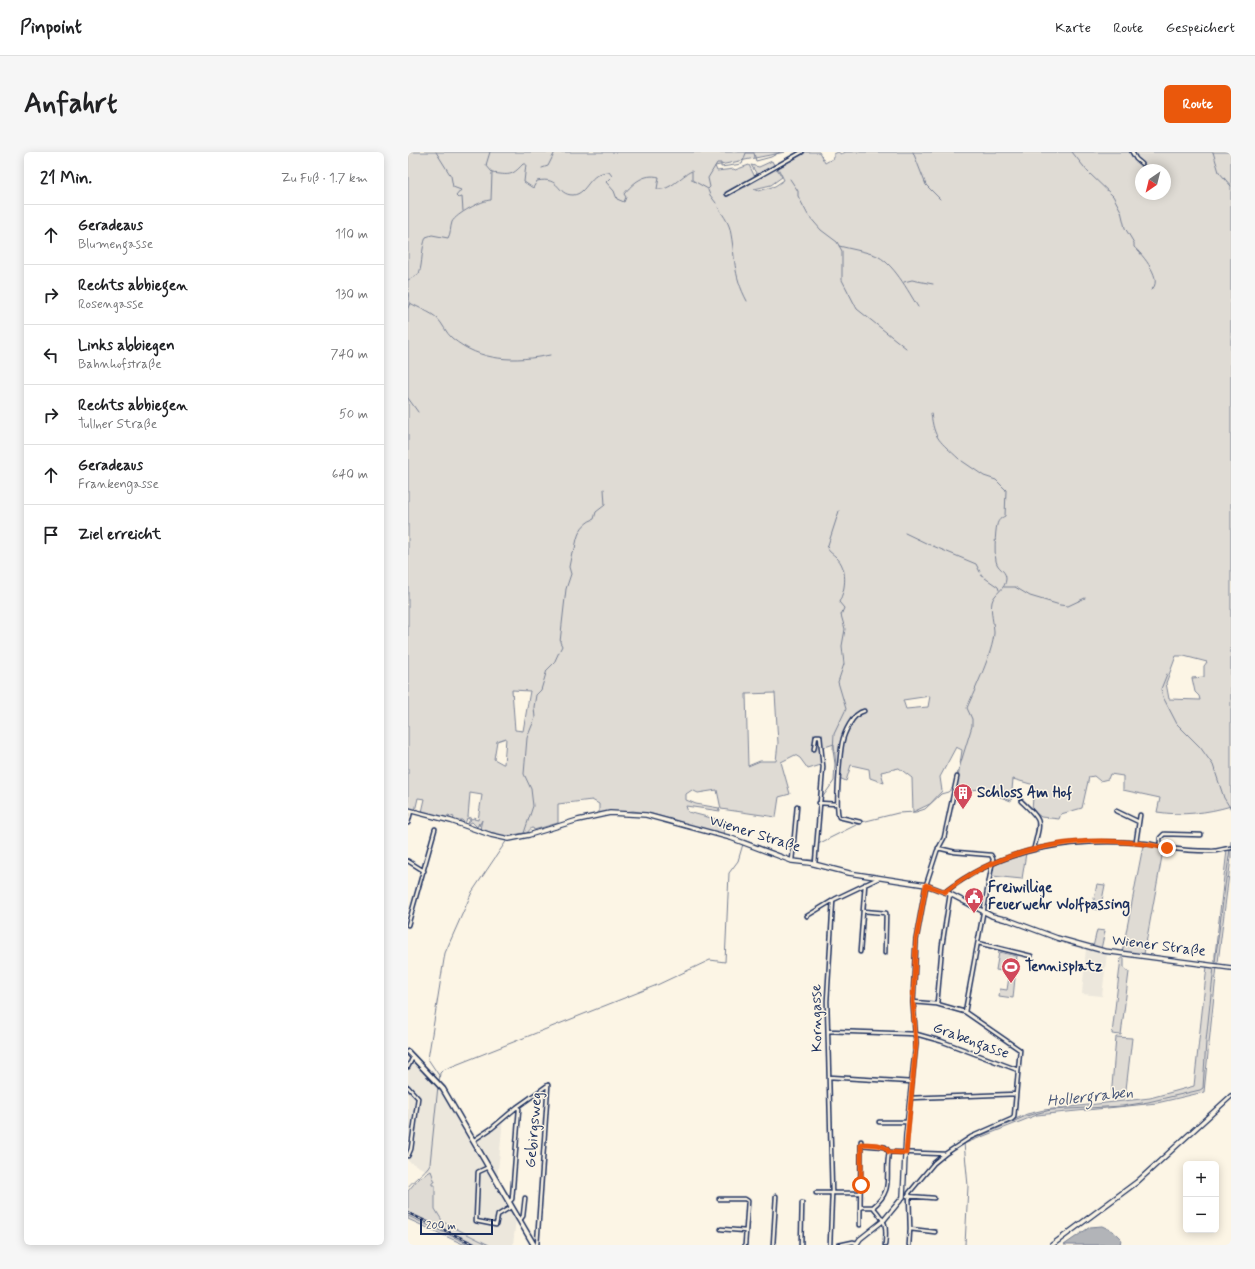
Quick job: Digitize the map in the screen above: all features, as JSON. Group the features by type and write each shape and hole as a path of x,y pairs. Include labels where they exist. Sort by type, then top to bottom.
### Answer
{"main road":[{"name":"Wiener Straße","path":"410,810 504,838 522,837 578,820 610,813 627,813 648,816 743,842 792,859 849,873 926,885 950,894 984,912 1084,946 1110,952 1154,956 1231,968"},
{"path":"856,1244 884,1220 903,1197 907,1122 916,1034 913,1002 916,940 926,885"},
{"path":"408,1052 436,1079 441,1086 535,1245"},
{"path":"1052,1245 1136,1182 1231,1096"}],"street":[{"path":"727,194 802,152"},
{"path":"1132,152 1136,159 1142,164"},
{"path":"860,822 839,817 837,804 842,741 854,716 864,711"},
{"path":"814,749 815,738 816,736 820,736 823,768 815,864"},
{"path":"926,885 938,848 944,838 957,777"},
{"path":"1021,801 1037,816 1040,822 1034,848"},
{"path":"820,803 837,804"},
{"path":"792,859 797,806"},
{"path":"408,823 410,810"},
{"path":"1116,811 1139,822"},
{"path":"1136,842 1140,815"},
{"path":"408,926 435,830"},
{"path":"1160,846 1160,838 1164,834 1201,835"},
{"path":"945,892 956,883 992,862 1034,848 1090,840 1136,842 1211,852 1230,848"},
{"path":"938,848 950,852 991,855 993,859 966,1012"},
{"path":"408,861 424,871"},
{"path":"807,916 832,900 880,878"},
{"path":"860,952 865,884"},
{"path":"937,1004 942,946 950,894"},
{"name":"Korngasse","path":"830,1245 832,1193 828,964 832,900"},
{"path":"863,911 886,913 885,953"},
{"path":"978,943 1031,956"},
{"path":"909,1245 910,1229 908,1196 934,1163 971,1137 1012,1120 1015,1112 1020,1050 966,1012 937,1004 913,1002"},
{"name":"Grabengasse","path":"828,1032 916,1034 941,1041 1018,1070"},
{"path":"408,1067 414,1057"},
{"path":"829,1077 912,1082"},
{"name":"Gebirgsweg","path":"474,1140 492,1128 517,1107 548,1086 535,1245"},
{"path":"408,1087 418,1098 412,1149 408,1156"},
{"path":"910,1098 1016,1094"},
{"path":"509,1202 512,1199 519,1109 517,1107"},
{"path":"879,1122 907,1122"},
{"path":"860,1225 861,1143 885,1147 889,1152 887,1192 873,1207"},
{"path":"889,1152 945,1154"},
{"path":"489,1167 478,1172 476,1221 496,1225 498,1215 512,1206"},
{"path":"816,1193 860,1193"},
{"path":"773,1245 776,1196"},
{"path":"903,1197 934,1198"},
{"path":"520,1220 523,1216 524,1198"},
{"path":"719,1198 746,1199 748,1201 745,1245"},
{"path":"801,1245 802,1203"},
{"path":"861,1206 873,1207 884,1220 886,1231 885,1245"},
{"path":"721,1229 746,1231"},
{"path":"910,1229 935,1232"},
{"path":"529,1245 530,1238"},
{"path":"839,1245 853,1242 856,1244"}],"shaded area":[{"path":"408,152 785,152 715,166 717,171 735,170 749,165 755,177 728,192 741,186 746,187 747,183 776,167 782,177 771,185 754,189 759,191 775,186 784,180 778,168 806,152 819,152 825,163 834,158 834,154 838,152 841,154 846,152 1231,152 1231,806 1194,813 1176,814 1157,812 1160,798 1123,790 1123,776 1110,774 1108,779 1100,781 1094,776 1089,777 1082,808 1061,814 1059,819 1041,817 1032,810 1034,785 1013,779 1011,801 980,789 971,790 957,786 962,750 956,747 940,777 942,791 930,804 913,812 912,778 899,768 881,772 884,783 870,778 869,769 851,765 846,781 837,777 834,744 822,748 821,765 808,769 800,758 795,755 781,762 790,794 779,797 776,817 721,809 717,790 698,793 692,790 686,794 686,800 696,804 719,808 720,811 686,806 688,812 723,821 724,834 685,825 684,823 652,814 633,811 599,814 599,804 592,800 558,804 558,823 534,830 533,828 524,835 512,837 480,829 482,820 477,827 472,822 468,824 471,820 467,818 465,824 462,820 460,820 462,823 453,820 454,817 448,815 447,818 422,812 425,799 418,798 415,811 408,809","holes":["1176,656 1184,656 1207,662 1204,666 1204,677 1192,678 1195,692 1199,696 1200,700 1169,699 1166,683","512,690 530,691 523,731 515,730","775,693 778,743 776,761 760,761 748,766 746,694","930,696 928,707 906,709 903,700","506,738 504,764 494,759 497,741","470,793 482,795 478,820 474,819 475,817 472,819 468,817"]},
{"path":"772,161 775,167 758,176 751,165 759,167"},
{"path":"1143,846 1203,852 1163,851 1144,954 1122,953"},
{"path":"1231,849 1218,962 1215,962 1227,850"},
{"path":"1026,853 1022,879 992,876 993,866 1013,856"},
{"path":"1097,884 1105,885 1100,910 1092,909"},
{"path":"1097,930 1105,931 1101,949 1093,947"},
{"path":"1086,948 1107,953 1102,996 1082,994"},
{"path":"999,952 1017,956 1015,973 996,970"},
{"path":"1121,958 1124,958 1124,968 1129,972 1121,1035 1112,1034"},
{"path":"1207,966 1217,966 1204,1092 1157,1103 1037,1115 961,1145 963,1142 1027,1114 1044,1110 1150,1098 1194,1086"},
{"name":"Tennisplatz","path":"1007,972 1014,974 1013,978 1015,978 1013,998 999,996 1000,989 1007,990 1009,977 1006,976"},
{"path":"1116,1037 1132,1038 1125,1098 1111,1099"},
{"path":"412,1058 434,1080 445,1095 516,1219 513,1245 489,1245 443,1222 435,1209 435,1185 432,1185 432,1182 434,1182 431,1171 429,1172 408,1161 408,1066"},
{"path":"503,1118 499,1161 497,1178 475,1139"},
{"path":"431,1171 435,1182 432,1182 432,1185 435,1185 435,1209 443,1222 489,1245 478,1245 408,1213 408,1191 418,1179"},
{"path":"408,1213 478,1245 471,1245 408,1216"},
{"path":"408,1216 471,1245 465,1245 408,1219"},
{"path":"1102,1226 1113,1231 1121,1239 1120,1245 1064,1245 1090,1227"}],"waterway":[{"path":"436,152 451,176 453,187 461,190 456,196 458,198 462,197 463,211"},
{"path":"490,152 486,165 492,172"},
{"path":"542,168 548,166 555,152"},
{"path":"408,280 419,274 426,237 432,235 448,238 454,219 470,208 482,202 491,200 492,173 509,174 523,164 526,164 524,182 533,188 537,181 545,180 554,183 564,192 573,195 582,191 597,175 609,172 612,176 606,182 614,191 617,199 624,202 626,197 624,194 631,186 648,176 659,177 657,189 662,189 671,186 692,171 692,180 708,189 710,187 708,178 717,163 721,163 721,167 742,164 746,153 754,153 756,161 771,157 780,152"},
{"path":"913,152 926,185 940,199"},
{"path":"1072,152 1088,172 1113,196 1121,211 1125,228 1134,243 1134,247 1147,261 1154,274 1155,286 1151,290"},
{"path":"1213,152 1219,172 1231,186"},
{"path":"790,179 798,191 798,196 808,215 821,230 837,242 842,251 842,280 857,309 906,348"},
{"path":"708,190 716,203"},
{"path":"718,207 730,229 737,274 742,291 747,301"},
{"path":"839,246 875,255 882,259 894,270 918,307"},
{"path":"904,282 912,280 933,284"},
{"path":"408,293 410,303 408,308"},
{"path":"410,303 437,318 452,338 475,352 487,356 511,359 524,359 550,355"},
{"path":"408,398 418,412"},
{"path":"931,413 936,435 959,459"},
{"path":"794,859 813,860 814,846 862,822 898,813 916,812 925,809 941,794 948,792 953,788 972,726 972,719 967,708 993,641 994,633 991,610 992,602 1004,586 1006,579 1005,574 998,566 995,557 997,523 1005,516 1006,490 996,480 984,476 962,461"},
{"path":"560,650 562,646 560,642 566,589 571,574 569,567 572,552 575,549 578,535 582,527 594,519 596,512 605,505 604,489"},
{"path":"822,798 834,781 834,734 846,709 838,682 844,664 842,646 845,629 841,615 844,608 839,602 845,579 843,567 827,548 839,511"},
{"path":"905,533 930,545"},
{"path":"933,546 976,564 980,572"},
{"path":"985,578 998,587 999,590"},
{"path":"1004,587 1015,587 1030,596 1060,605 1068,606 1085,598"},
{"path":"508,836 524,833 533,806 531,789 524,774 527,738 535,718 534,707 536,695 541,690 547,670 554,663 559,652"},
{"name":"Hollergraben","path":"1167,674 1161,689 1163,697 1177,724 1200,747 1213,765 1224,798 1231,809"},
{"path":"440,1077 428,1059 445,953 472,892 507,840"},
{"path":"744,840 791,858"},
{"name":"Hollergraben","path":"1215,962 1231,841"},
{"path":"439,1082 440,1073 443,1070 657,985 710,960 725,962 729,873 738,861 743,844"},
{"name":"Hollergraben","path":"965,1245 968,1186 964,1143 1026,1116 1051,1110 1123,1106 1148,1102 1203,1088 1206,1041 1214,967"},
{"path":"408,1187 426,1170 430,1164 438,1086"}],"railway":[{"path":"408,1213 476,1245"}],"place":[{"name":"Schloss Am Hof","path":"963,810"},
{"name":"Freiwillige Feuerwehr Wolfpassing","path":"974,914"},
{"name":"Tennisplatz","path":"1011,984"}],"route":[{"path":"861,1185 861,1144 882,1146 889,1152 906,1153 907,1122 916,1044 913,1002 916,940 920,908 926,885 945,892 970,874 1000,859 1016,853 1044,846 1090,840 1148,843 1167,848"}]}
